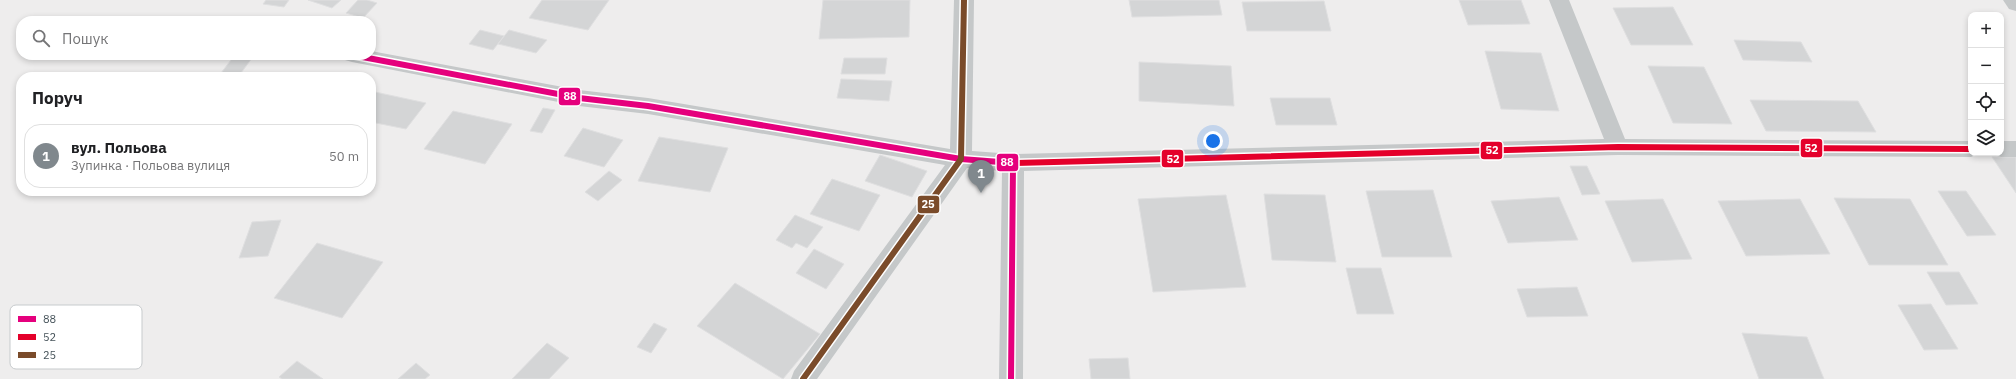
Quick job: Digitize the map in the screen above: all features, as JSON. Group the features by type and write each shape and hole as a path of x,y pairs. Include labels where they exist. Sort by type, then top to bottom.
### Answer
{"street":[{"path":"803,379 961,159 964,0"},
{"path":"1559,0 1618,147"},
{"path":"2013,0 2016,4"},
{"path":"376,60 579,98 648,106 961,159 1013,163 1618,147 1968,149"},
{"path":"2004,149 2016,149"},
{"path":"1010,379 1013,163"}],"building":[{"path":"266,0 289,0 284,7 263,4"},
{"path":"308,0 341,0 332,8"},
{"path":"358,0 367,0 377,3 365,16 356,16 346,13"},
{"path":"542,0 609,0 588,30 529,18"},
{"path":"823,0 910,0 909,37 819,39"},
{"path":"1129,0 1219,0 1222,15 1132,17"},
{"path":"1459,0 1521,0 1530,24 1468,25"},
{"path":"1324,1 1331,31 1247,31 1242,2"},
{"path":"1673,7 1693,45 1631,45 1613,8"},
{"path":"480,30 504,36 493,50 469,44"},
{"path":"509,30 547,40 536,53 498,44"},
{"path":"1734,40 1801,42 1812,62 1743,60"},
{"path":"1485,51 1541,53 1559,111 1501,109"},
{"path":"844,58 887,58 885,74 841,74"},
{"path":"231,60 251,60 242,72 222,72"},
{"path":"1139,62 1231,66 1234,106 1139,101"},
{"path":"1648,66 1704,67 1732,124 1673,123"},
{"path":"841,79 892,81 889,101 837,98"},
{"path":"376,92 426,103 406,129 376,123"},
{"path":"1270,98 1330,98 1337,125 1276,125"},
{"path":"1750,100 1858,101 1876,132 1766,131"},
{"path":"543,108 555,110 542,133 530,131"},
{"path":"453,111 512,124 485,164 424,149"},
{"path":"583,128 623,140 604,167 564,156"},
{"path":"659,137 728,148 710,192 638,181"},
{"path":"880,155 927,171 912,197 865,181"},
{"path":"1992,157 2016,157 2016,193"},
{"path":"1570,166 1587,166 1600,194 1582,195"},
{"path":"609,171 622,180 598,201 585,192"},
{"path":"832,179 880,195 859,231 810,214"},
{"path":"1433,190 1452,257 1382,257 1366,191"},
{"path":"1938,191 1966,191 1996,235 1967,236"},
{"path":"1264,194 1325,195 1336,262 1272,260"},
{"path":"1226,195 1246,287 1153,292 1138,199"},
{"path":"1559,197 1578,240 1508,243 1491,201"},
{"path":"1834,198 1910,199 1948,265 1869,265"},
{"path":"1663,199 1692,259 1632,262 1605,201"},
{"path":"1800,199 1830,254 1746,256 1718,201"},
{"path":"795,215 823,227 807,248 796,243 792,248 776,240"},
{"path":"281,220 268,256 239,258 252,222"},
{"path":"317,243 383,262 342,318 274,298"},
{"path":"814,249 844,264 826,289 796,273"},
{"path":"1346,268 1381,268 1394,314 1357,314"},
{"path":"1927,272 1959,272 1978,304 1946,305"},
{"path":"735,283 820,334 783,379 697,326"},
{"path":"1577,287 1588,316 1527,317 1517,289"},
{"path":"1931,304 1958,349 1924,350 1898,305"},
{"path":"654,323 667,329 651,353 637,347"},
{"path":"1742,333 1807,337 1824,379 1759,379"},
{"path":"547,343 569,358 549,379 512,379"},
{"path":"1128,358 1130,379 1091,379 1089,359"},
{"path":"297,361 323,379 282,379 279,377"},
{"path":"416,363 430,375 425,379 398,379"}],"transit line":[{"name":"25","path":"803,379 961,159 964,0"},
{"name":"88","path":"376,60 579,98 648,106 961,159 1013,163 1011,379"},
{"name":"52","path":"1013,163 1618,147 1968,149"}],"place":[{"name":"вул. Польова","path":"981,193"}]}
